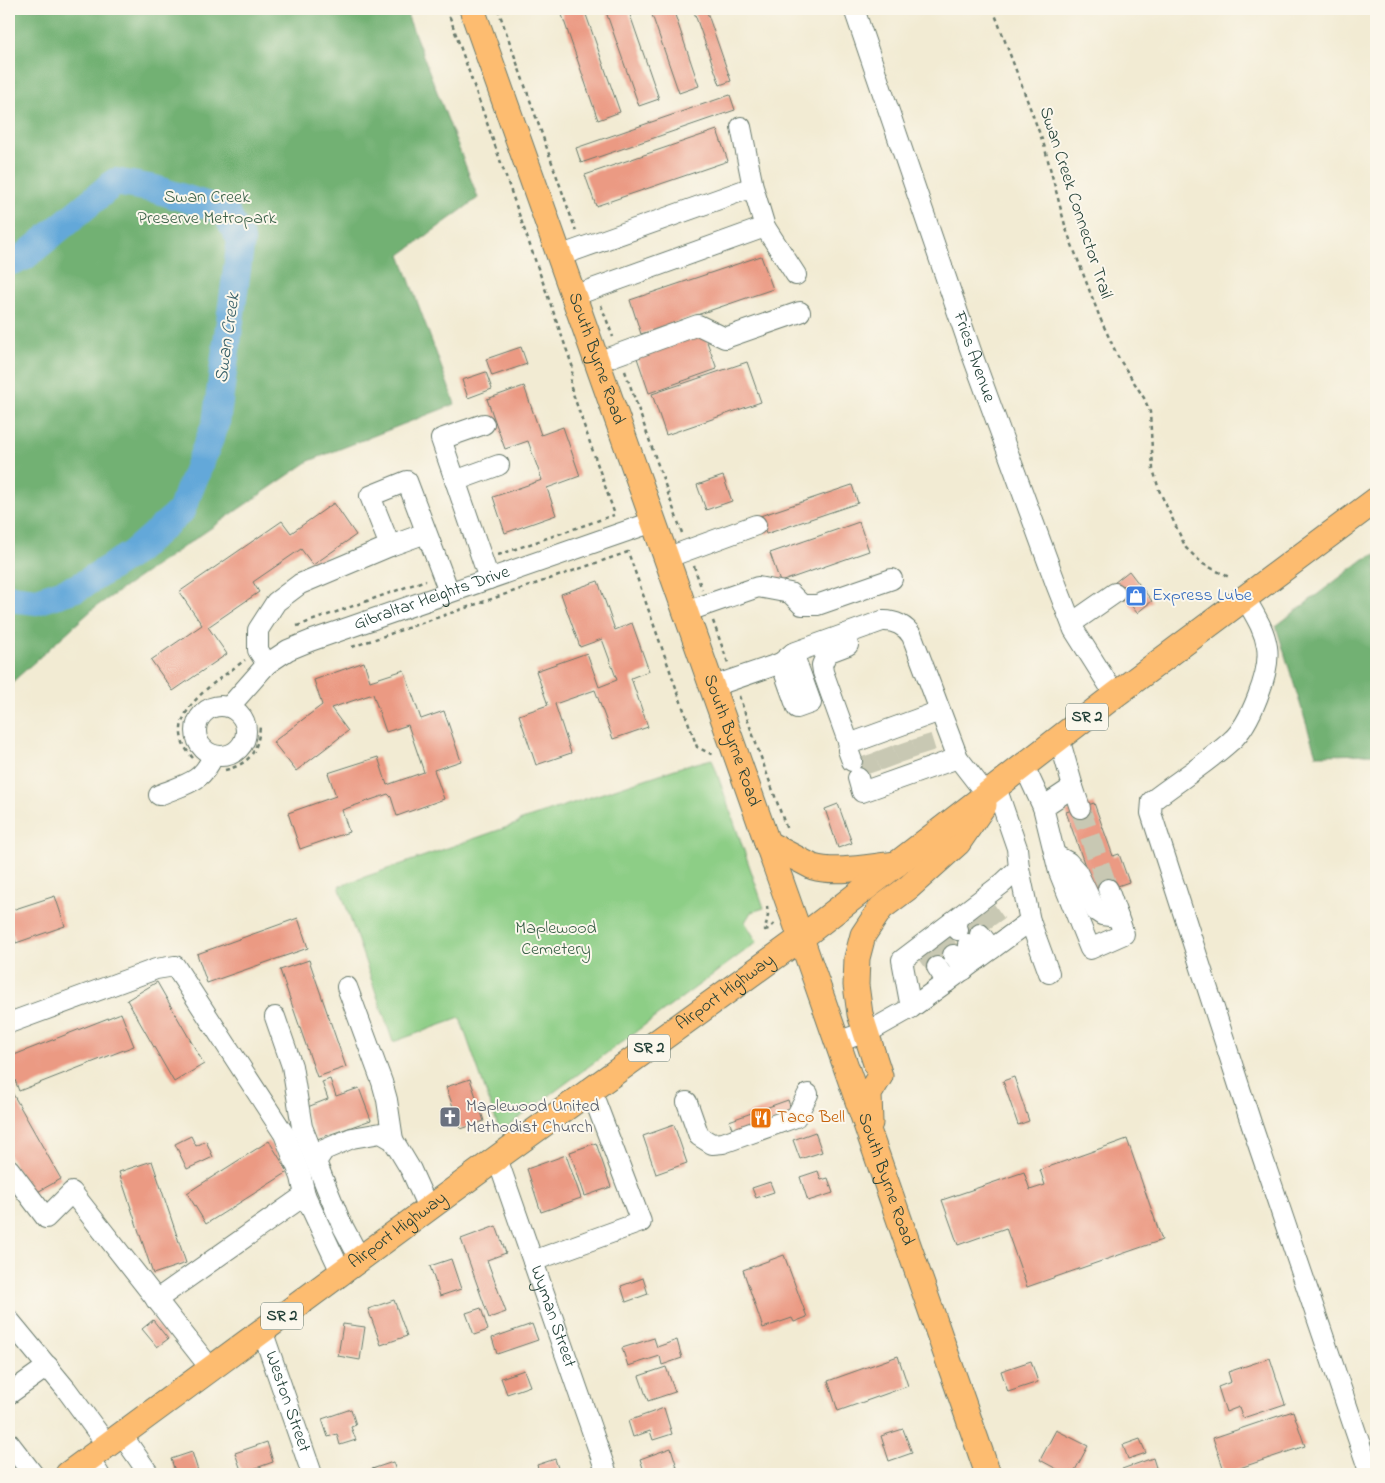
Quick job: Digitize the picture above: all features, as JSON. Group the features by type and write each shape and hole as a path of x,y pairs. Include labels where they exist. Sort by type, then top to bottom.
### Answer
{"main road":[{"name":"South Byrne Road","path":"472,9 570,252 608,358 653,522 677,554 777,837 790,908 988,1474"},
{"name":"Airport Highway","path":"68,1474 104,1453 262,1330 800,938 1059,738 1376,500"},
{"path":"870,1138 869,1094 880,1076 860,1014 856,985 857,958 863,935 881,908 909,887 958,843 991,791"},
{"path":"777,837 813,868 840,869 897,864"}],"street":[{"name":"Fries Avenue","path":"854,9 973,357 1072,623 1115,696"},
{"path":"741,127 753,187 766,227 796,275"},
{"path":"570,252 753,187"},
{"path":"584,292 766,227"},
{"path":"608,358 698,326 725,338 800,312"},
{"path":"484,424 441,439 489,578"},
{"path":"455,481 499,465"},
{"path":"390,546 370,496 407,481 449,592"},
{"name":"Gibraltar Heights Drive","path":"230,706 267,664 288,650 653,522"},
{"path":"677,554 756,525"},
{"path":"267,664 258,650 258,630 276,602 300,584 426,533"},
{"path":"696,608 758,587 790,593 802,605 816,605 892,578"},
{"path":"1072,623 1115,593"},
{"path":"1245,598 1262,627 1267,649 1264,678 1250,716 1233,740 1152,801 1151,813 1252,1126 1370,1474"},
{"path":"722,683 882,622 890,620 908,629 958,758 991,791 1017,848 1019,868 1030,921 1049,973"},
{"path":"931,686 915,678 902,640 890,632 883,632 833,650 827,653 822,665 831,695 889,755 958,758"},
{"path":"787,658 811,703 831,695"},
{"path":"230,706 246,724 246,736 242,745 234,752 213,756 203,749 198,742 197,723 202,714 209,708 230,706"},
{"path":"889,755 940,711"},
{"path":"1059,738 1080,808"},
{"path":"159,794 198,779 208,767 213,756"},
{"path":"1024,766 1043,807 1059,872 1090,949 1124,934 1108,889"},
{"path":"1043,807 1073,788"},
{"path":"1055,855 1068,862 1076,872 1096,911 1102,915 1118,917"},
{"path":"837,1042 872,1030 912,1008 1003,883 1019,868"},
{"path":"912,1008 902,960 1030,921"},
{"path":"9,1023 156,969 175,966 284,1134 301,1177 304,1195 350,1265"},
{"path":"347,987 382,1082 387,1100 393,1140 428,1208"},
{"path":"275,1018 292,1066 302,1127 342,1224 350,1265"},
{"path":"533,1261 641,1222 591,1090"},
{"path":"688,1102 699,1136 712,1144 723,1143 796,1117 808,1094"},
{"path":"316,1162 324,1150 352,1138 381,1133 393,1140"},
{"name":"Wyman Street","path":"497,1158 607,1474"},
{"path":"9,1169 46,1218 72,1192 210,1369"},
{"path":"156,1300 304,1195"},
{"path":"11,1328 48,1366 104,1453 149,1474"},
{"name":"Weston Street","path":"262,1330 312,1474"},
{"path":"9,1394 48,1366"},
{"path":"9,1442 33,1474"}],"path":[{"path":"447,9 573,368 570,385 621,533"},
{"path":"498,9 570,252"},
{"name":"Swan Creek Connector Trail","path":"994,9 1044,145 1066,229 1100,318 1118,357 1144,398 1150,412 1153,469 1159,490 1186,548 1203,564 1229,577"},
{"path":"584,292 777,837"},
{"path":"350,647 628,552 696,747 713,754 716,764"},
{"path":"764,898 768,911 765,930 769,930 790,908"}],"green space":[{"name":"Swan Creek Preserve Metropark","path":"9,9 405,9 478,198 400,255 455,404 309,461 94,608 9,685"},
{"path":"1376,554 1376,754 1316,755 1276,626 1364,559"},
{"name":"Maplewood Cemetery","path":"712,759 764,908 751,912 745,922 757,942 500,1132 460,1018 393,1042 339,886 519,823 519,821 693,763"}],"building":[{"path":"560,9 584,9 620,112 598,120"},
{"path":"605,9 628,9 659,99 639,106"},
{"path":"650,9 673,9 699,86 679,93"},
{"path":"693,9 706,9 731,81 720,85"},
{"path":"730,95 735,110 581,163 576,148"},
{"path":"717,130 728,161 596,206 585,175"},
{"path":"761,256 773,289 641,334 630,300"},
{"path":"703,331 717,369 649,393 636,355"},
{"path":"521,347 527,364 492,376 486,359"},
{"path":"747,362 761,402 666,435 652,394"},
{"path":"486,372 492,389 468,398 462,380"},
{"path":"524,386 541,435 563,427 580,476 547,488 556,515 505,533 493,497 542,480 528,441 505,449 487,399"},
{"path":"723,476 732,501 706,510 697,485"},
{"path":"852,485 858,503 766,534 760,516"},
{"path":"334,503 356,535 313,565 301,549 253,582 259,592 208,627 227,654 173,691 151,660 202,625 179,592 282,521 291,533"},
{"path":"859,522 869,551 780,582 770,553"},
{"name":"Express Lube","path":"1129,571 1152,601 1137,613 1114,583"},
{"path":"598,581 615,630 632,623 649,671 631,678 648,727 613,739 595,690 555,704 571,753 536,765 519,715 548,705 536,671 587,653 599,687 617,680 602,639 580,647 561,594"},
{"path":"364,662 370,681 404,670 421,719 444,711 461,761 434,770 444,799 397,816 391,797 388,794 342,810 349,832 300,849 288,813 336,796 328,773 378,757 387,785 424,772 408,725 386,732 373,694 331,708 348,731 296,771 273,742 322,705 314,680"},
{"path":"1094,803 1113,856 1119,854 1129,882 1095,894 1066,812"},
{"path":"838,804 852,843 838,848 825,809"},
{"path":"55,896 65,926 16,943 13,934 9,935 9,911"},
{"path":"298,918 308,948 207,983 197,954"},
{"path":"309,960 346,1067 317,1077 280,970"},
{"path":"157,982 204,1064 174,1082 127,1000"},
{"path":"121,1013 134,1046 19,1091 9,1064 9,1057"},
{"path":"1014,1077 1029,1121 1018,1125 1003,1081"},
{"path":"330,1079 336,1096 359,1088 371,1120 317,1139 305,1108 328,1099 322,1082"},
{"path":"470,1079 484,1121 461,1129 446,1087"},
{"path":"9,1087 61,1179 32,1195 9,1155"},
{"name":"Taco Bell","path":"788,1100 793,1115 735,1136 729,1121"},
{"path":"674,1125 687,1163 656,1174 643,1136"},
{"path":"815,1132 822,1152 800,1159 793,1140"},
{"path":"191,1136 196,1146 206,1141 213,1157 187,1169 175,1144"},
{"path":"1127,1139 1162,1240 1027,1287 1006,1228 958,1245 942,1200 1024,1172 1030,1190 1045,1185 1040,1170"},
{"path":"269,1141 288,1172 206,1224 187,1193"},
{"path":"596,1143 611,1187 585,1196 570,1152"},
{"path":"566,1155 581,1198 541,1212 527,1169"},
{"path":"152,1161 186,1263 153,1274 119,1172"},
{"path":"818,1171 821,1180 828,1178 833,1193 808,1201 800,1177"},
{"path":"770,1182 774,1192 756,1198 752,1188"},
{"path":"496,1226 506,1253 487,1260 506,1312 489,1318 461,1239"},
{"path":"784,1255 807,1317 794,1322 792,1318 763,1328 743,1270"},
{"path":"451,1259 461,1289 440,1296 430,1266"},
{"path":"643,1278 648,1294 626,1302 621,1286"},
{"path":"394,1300 407,1336 381,1345 368,1309"},
{"path":"481,1308 488,1330 474,1335 466,1313"},
{"path":"153,1320 168,1339 157,1347 142,1329"},
{"path":"343,1324 365,1327 360,1360 338,1356"},
{"path":"532,1324 538,1340 497,1354 492,1338"},
{"path":"654,1338 657,1347 677,1340 682,1358 662,1365 660,1356 628,1366 622,1348"},
{"path":"898,1356 908,1386 838,1411 828,1381"},
{"path":"1270,1358 1285,1404 1243,1418 1239,1407 1226,1412 1218,1387 1231,1382 1228,1372"},
{"path":"1031,1361 1038,1382 1008,1392 1001,1371"},
{"path":"666,1367 675,1392 648,1401 639,1376"},
{"path":"524,1370 530,1386 507,1394 501,1378"},
{"path":"664,1408 672,1434 653,1440 650,1431 633,1437 628,1421"},
{"path":"351,1409 356,1425 351,1427 356,1440 340,1445 337,1434 328,1437 322,1419"},
{"path":"1293,1411 1305,1446 1225,1473 1213,1438"},
{"path":"903,1429 912,1453 889,1461 881,1436"},
{"path":"1056,1430 1088,1446 1073,1474 1066,1474 1040,1460"},
{"path":"1140,1439 1146,1453 1128,1459 1123,1445"},
{"path":"267,1442 273,1462 242,1473 235,1453"},
{"path":"671,1448 677,1467 656,1474 645,1474 640,1459"},
{"path":"192,1452 199,1474 176,1474 171,1459"},
{"path":"1153,1458 1158,1474 1108,1474"},
{"path":"555,1459 560,1474 540,1474 537,1465"},
{"path":"393,1462 397,1474 360,1473"}],"waterway":[{"name":"Swan Creek","path":"9,262 24,257 115,182 155,189 225,211 241,240 216,423 181,511 133,553 79,587 37,601 9,598"}],"tunnel":[{"path":"921,737 926,753"},
{"path":"902,743 908,760"},
{"path":"883,749 890,767"},
{"path":"865,756 871,773"},
{"path":"1080,808 1108,889"},
{"path":"986,910 996,924"},
{"path":"970,921 980,934"},
{"path":"942,942 953,955"},
{"path":"927,953 937,967"}],"place":[{"name":"Express Lube","path":"1136,596"},
{"name":"Maplewood United Methodist Church","path":"450,1117"},
{"name":"Taco Bell","path":"761,1118"}]}
